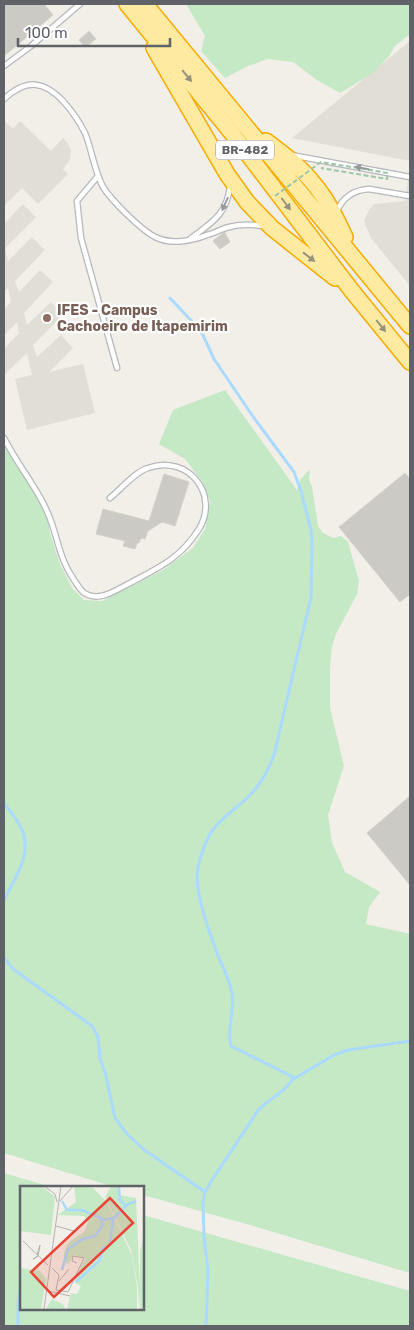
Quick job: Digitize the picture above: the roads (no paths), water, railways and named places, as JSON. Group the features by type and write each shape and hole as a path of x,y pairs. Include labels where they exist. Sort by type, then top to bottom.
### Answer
{"highway":[{"name":"BR-482","path":"135,6 242,121 410,326"},
{"name":"BR-482","path":"135,6 352,291 410,362"},
{"path":"135,6 230,179 247,202 272,228 352,291"},
{"path":"242,121 304,172 314,183 336,218 358,262"}],"lane":[{"path":"4,66 31,46 80,4"},
{"path":"4,99 16,89 28,85 40,85 55,93 80,122 89,144 98,176 104,188 117,205 149,234 162,240 175,242 206,236 238,225 261,225 272,228"},
{"path":"281,153 410,176"},
{"path":"98,176 77,201 82,238 118,368"},
{"path":"189,240 221,213 228,199 230,179"},
{"path":"336,218 337,211 344,199 362,190 369,189 410,196"},
{"path":"4,438 44,505 53,525 60,554 68,570 78,587 91,596 100,597 109,594 172,560 193,538 203,521 206,499 200,483 194,475 186,470 162,465 147,468 139,473 110,498"}],"waterway":[{"path":"170,298 201,331 214,359 294,472 311,530 311,597 274,755 257,787 218,823 210,834 201,855 197,877 205,918 231,989 233,1000 229,1033 231,1046 295,1078"},
{"path":"4,803 20,826 24,835 25,845 22,864 4,900"},
{"path":"4,958 13,969 92,1026 98,1037 100,1059 105,1072 115,1118 127,1134 143,1149 205,1192"},
{"path":"206,1326 208,1271 204,1236 203,1202 205,1192 257,1112 285,1089 292,1080 334,1055 348,1050 410,1041"},
{"path":"18,1326 20,1290"}],"place":[{"name":"IFES - Campus Cachoeiro de Itapemirim","path":"47,318"}]}
